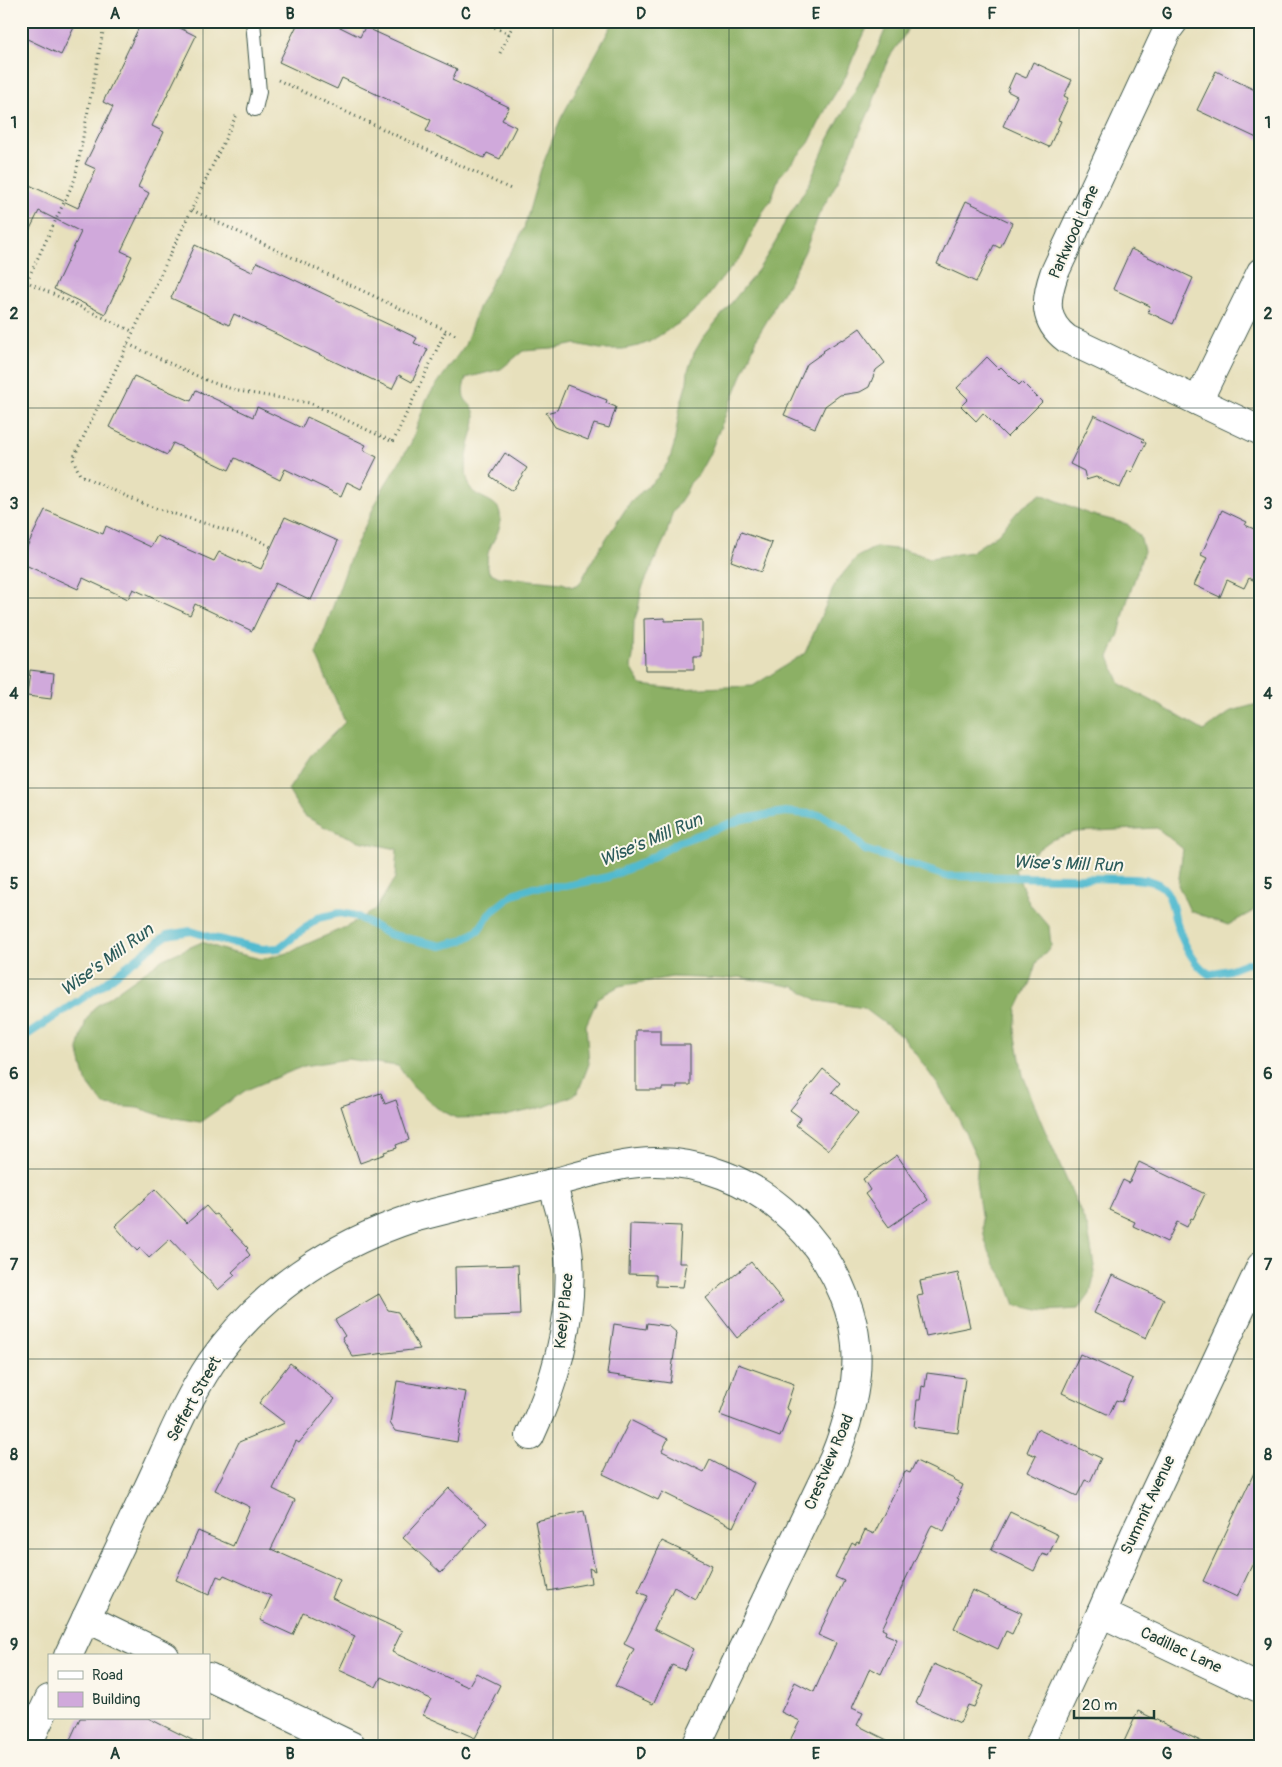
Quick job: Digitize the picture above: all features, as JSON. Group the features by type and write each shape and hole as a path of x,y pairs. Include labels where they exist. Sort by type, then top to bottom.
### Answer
{"street":[{"name":"Parkwood Lane","path":"1174,21 1168,29 1054,274 1049,288 1047,303 1050,320 1056,331 1067,339 1261,431"},
{"path":"1198,400 1261,272"},
{"name":"Crestview Road","path":"552,1183 617,1166 656,1162 694,1166 712,1170 729,1178 752,1189 777,1205 797,1222 817,1245 833,1270 844,1294 853,1326 856,1352 855,1379 851,1409 844,1432 830,1466 696,1746"},
{"name":"Keely Place","path":"530,1436 552,1385 562,1345 567,1311 569,1257 564,1223 552,1183"},
{"name":"Seffert Street","path":"69,1654 196,1388 226,1344 264,1304 299,1274 325,1257 353,1241 380,1229 413,1218 552,1183"},
{"name":"Summit Avenue","path":"1039,1746 1134,1536 1261,1266"},
{"name":"Cadillac Lane","path":"1101,1612 1261,1688"},
{"path":"86,1618 161,1654"},
{"path":"210,1677 352,1746"},
{"path":"27,1746 48,1701"}],"lane":[{"path":"253,21 259,86 255,109"}],"path":[{"path":"27,281 75,179 104,21"},
{"path":"481,21 509,34"},
{"path":"500,53 515,21"},
{"path":"271,547 258,540 146,505 80,475 73,459 248,90 276,79 514,190"},
{"path":"192,210 458,336"},
{"path":"21,278 134,332"},
{"path":"128,344 208,381 238,391 310,403 393,442 446,330"},
{"path":"390,1746 393,1740"}],"green space":[{"path":"614,21 870,21 846,76 827,107 809,143 779,177 771,200 762,213 743,254 704,302 684,320 649,342 639,346 623,349 600,349 576,344 552,349 523,351 501,369 466,378 463,394 473,408 475,419 467,456 466,469 468,481 473,491 496,505 500,514 498,530 488,555 489,572 499,577 562,583 573,587 579,585 596,554 631,501 657,478 669,461 674,445 688,371 694,353 703,338 758,270 775,243 784,224 809,184 827,142 874,56 889,21 911,21 883,71 873,103 839,179 819,214 805,251 759,334 709,455 672,514 666,536 642,588 634,621 631,667 641,685 676,689 753,686 805,653 836,582 857,557 876,547 906,550 930,558 971,552 998,534 1020,509 1041,494 1089,514 1127,524 1140,536 1144,551 1126,605 1119,634 1109,657 1120,684 1204,731 1232,711 1261,703 1261,910 1257,909 1228,925 1190,911 1178,885 1183,849 1157,828 1075,832 1051,840 1028,857 1015,870 1029,903 1049,926 1051,946 1036,963 1030,982 1017,1009 1015,1031 1023,1075 1088,1229 1095,1272 1090,1294 1079,1309 1044,1311 1015,1305 1006,1281 994,1263 985,1241 976,1182 978,1160 959,1120 938,1085 904,1038 864,1008 819,1001 795,987 739,977 725,979 672,977 619,986 598,998 586,1025 589,1064 578,1092 544,1107 501,1117 456,1118 437,1108 413,1086 398,1066 347,1059 304,1066 246,1090 200,1122 163,1116 138,1108 104,1105 86,1081 78,1049 86,1020 95,1007 163,959 202,942 227,951 261,959 292,952 348,926 375,910 395,878 397,849 359,841 325,827 303,815 288,790 311,756 345,722 316,654 351,556 382,490 411,443 427,398 465,345 478,308 494,277 516,244 524,228 541,169 561,118"}],"building":[{"path":"21,21 77,21 61,55 21,36"},
{"path":"142,21 166,21 196,36 152,126 164,132 138,187 149,193 121,251 132,256 105,314 54,289 81,232 39,211 21,247 21,181 78,208 96,169 85,164 113,107 103,102"},
{"path":"299,21 328,21 360,37 365,27 457,69 452,80 509,107 502,120 516,127 500,159 487,153 484,158 426,131 431,120 342,78 337,89 279,62"},
{"path":"1033,62 1072,80 1064,96 1068,98 1058,120 1061,121 1049,147 1003,126 1017,96 1007,91 1015,73 1026,78"},
{"path":"1216,71 1261,93 1261,140 1197,110"},
{"path":"966,201 1012,223 1000,248 994,245 976,282 937,264"},
{"path":"195,245 252,272 257,262 417,338 414,343 428,349 412,382 399,375 392,389 234,314 229,325 171,298"},
{"path":"1131,249 1193,278 1173,324 1148,312 1150,306 1113,289"},
{"path":"860,328 885,363 876,370 869,387 860,392 840,395 825,406 815,428 784,415 807,364 823,351"},
{"path":"987,357 999,369 1001,367 1019,385 1022,382 1042,402 1007,437 983,413 976,421 961,406 968,399 957,388"},
{"path":"134,376 191,401 196,390 253,417 257,407 302,428 307,417 366,445 363,450 377,457 361,489 347,482 341,496 285,469 280,480 235,458 229,470 173,443 167,455 109,427"},
{"path":"567,385 607,400 606,403 616,407 609,428 594,424 588,440 555,427 546,413 557,410"},
{"path":"1094,415 1144,439 1142,441 1146,443 1132,472 1128,471 1120,488 1096,477 1086,480 1084,471 1070,464"},
{"path":"505,453 527,468 512,491 490,476"},
{"path":"45,510 103,534 106,526 151,547 157,536 214,561 219,552 261,569 285,517 338,541 311,600 275,583 252,631 195,604 190,615 133,589 128,599 83,578 78,589 21,563 21,559"},
{"path":"1222,510 1247,522 1245,525 1261,532 1261,584 1249,578 1244,588 1227,580 1220,597 1194,585 1207,558 1201,555"},
{"path":"741,532 772,543 761,572 731,561"},
{"path":"665,618 665,621 702,620 702,657 694,657 694,670 645,670 644,619"},
{"path":"30,670 54,673 51,699 27,696"},
{"path":"636,1030 660,1030 660,1045 690,1045 690,1085 677,1085 677,1088 662,1088 662,1090 636,1090"},
{"path":"823,1069 840,1083 832,1092 858,1113 828,1150 796,1125 801,1118 790,1110"},
{"path":"381,1093 385,1104 396,1100 409,1140 396,1145 397,1148 384,1152 385,1154 360,1163 341,1106"},
{"path":"897,1155 928,1200 889,1227 865,1194 870,1190 863,1179"},
{"path":"1139,1162 1205,1194 1187,1227 1177,1222 1167,1242 1133,1226 1135,1222 1109,1210 1123,1180 1129,1183"},
{"path":"155,1189 187,1223 206,1206 248,1248 246,1250 250,1255 232,1272 235,1275 218,1290 170,1239 149,1258 140,1248 137,1251 115,1226"},
{"path":"630,1224 681,1226 679,1263 687,1263 683,1287 656,1286 656,1275 629,1274"},
{"path":"751,1262 783,1301 737,1338 706,1298"},
{"path":"518,1265 520,1315 456,1317 455,1267"},
{"path":"958,1273 970,1327 926,1336 917,1296 923,1295 920,1281"},
{"path":"1112,1275 1164,1299 1146,1338 1094,1313"},
{"path":"379,1294 388,1310 398,1312 420,1349 353,1357 342,1338 345,1336 335,1320"},
{"path":"647,1323 669,1326 677,1333 670,1383 607,1374 614,1324 646,1329"},
{"path":"1080,1354 1133,1379 1122,1402 1116,1400 1109,1415 1062,1393"},
{"path":"290,1363 335,1399 299,1443 296,1441 273,1489 295,1500 271,1549 340,1580 332,1598 402,1631 392,1652 468,1687 476,1673 500,1685 492,1701 494,1702 475,1738 423,1715 431,1699 381,1677 376,1687 339,1670 355,1636 303,1612 293,1635 260,1620 271,1596 224,1575 222,1578 217,1576 209,1595 176,1580 198,1531 233,1546 250,1507 215,1490 239,1442 285,1423 259,1403"},
{"path":"738,1364 794,1384 786,1408 790,1411 780,1437 720,1415"},
{"path":"927,1373 965,1378 958,1433 914,1427 917,1400 920,1400 922,1386 925,1387"},
{"path":"397,1381 466,1392 457,1442 395,1431 390,1423"},
{"path":"630,1420 668,1439 662,1451 704,1472 710,1460 754,1483 733,1527 662,1492 658,1500 603,1474"},
{"path":"1037,1429 1101,1458 1090,1482 1085,1480 1077,1496 1028,1472 1036,1456 1027,1452"},
{"path":"1261,1458 1261,1546 1237,1597 1203,1581"},
{"path":"916,1461 963,1485 957,1498 959,1499 944,1531 932,1525 930,1528 882,1629 886,1631 885,1634 897,1639 881,1674 870,1668 852,1708 863,1713 857,1725 899,1746 787,1746 800,1721 781,1712 795,1682 814,1692 836,1643 818,1635 844,1581 835,1577 852,1543 855,1545 857,1542 859,1543 865,1530 874,1534 905,1471 910,1473"},
{"path":"449,1488 487,1523 441,1573 403,1538"},
{"path":"584,1511 595,1571 589,1568 591,1583 548,1591 535,1521"},
{"path":"1010,1512 1058,1535 1048,1556 1042,1554 1034,1571 991,1550"},
{"path":"662,1541 712,1565 696,1599 674,1587 654,1629 694,1649 684,1670 672,1665 653,1704 615,1686 634,1649 624,1644 648,1596 638,1592"},
{"path":"972,1590 1022,1613 1012,1634 1006,1631 998,1649 954,1628"},
{"path":"934,1664 984,1686 974,1707 968,1705 960,1723 916,1703"},
{"path":"1138,1711 1175,1729 1211,1746 1122,1746"},
{"path":"79,1720 152,1720 204,1746 67,1746"}],"waterway":[{"name":"Wise's Mill Run","path":"21,1039 105,983 167,935 191,931 262,949 279,948 318,918 340,913 356,916 388,934 441,946 461,941 478,931 491,912 514,894 533,887 566,886 608,877 642,863 679,842 743,819 785,812 821,815 845,830 865,850 946,876 1135,879 1152,881 1167,892 1184,942 1192,957 1209,974 1229,970 1247,963 1261,965"}]}
